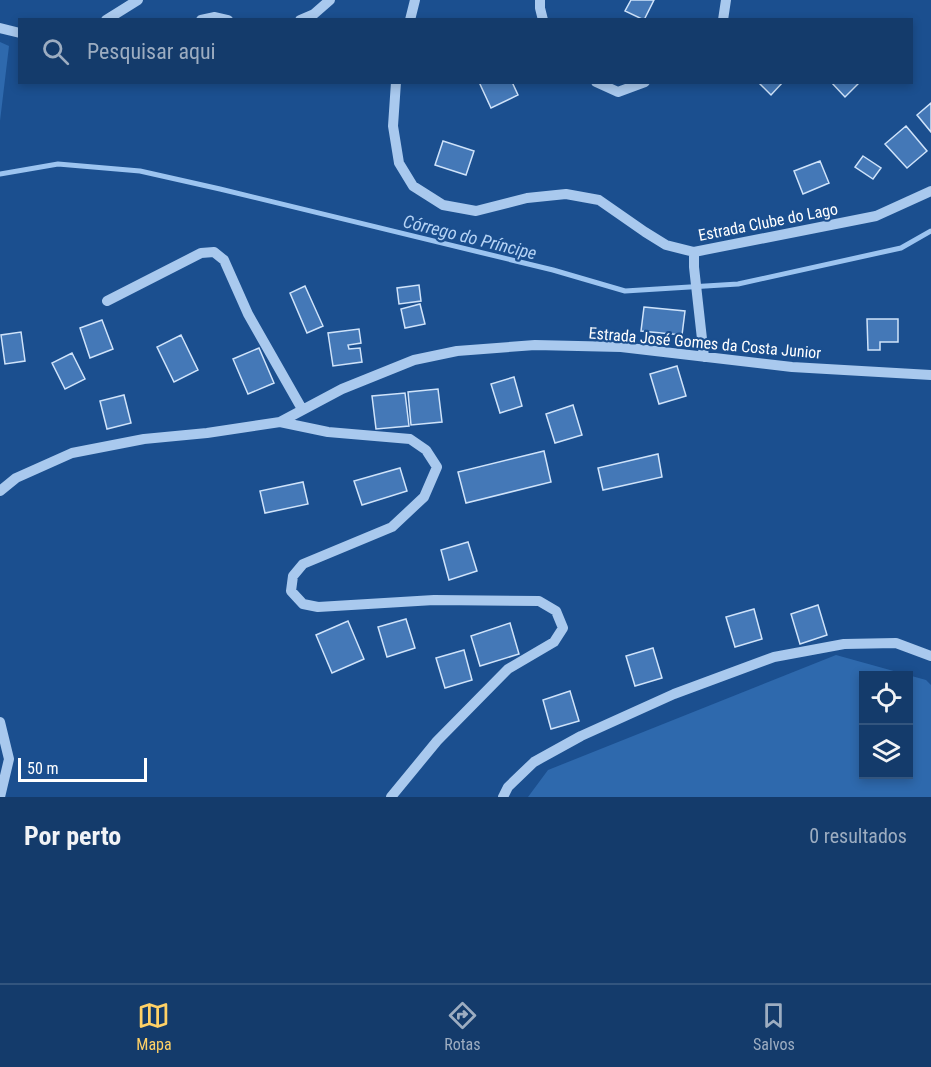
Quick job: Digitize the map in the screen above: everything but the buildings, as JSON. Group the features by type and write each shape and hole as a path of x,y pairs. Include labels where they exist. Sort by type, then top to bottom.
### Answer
{"street":[{"path":"109,18 138,0"},
{"path":"305,18 314,14 330,0"},
{"path":"411,18 415,0"},
{"path":"540,0 542,18"},
{"path":"723,18 726,0"},
{"path":"0,28 18,32"},
{"name":"Estrada Clube do Lago","path":"396,84 393,126 399,163 413,186 443,204 476,212 527,198 566,194 599,200 666,245 694,252 876,216 931,191"},
{"path":"600,84 618,92 640,84"},
{"path":"107,301 201,253 214,252 224,260 248,314 302,409"},
{"path":"694,252 704,357"},
{"name":"Estrada José Gomes da Costa Junior","path":"0,491 16,478 72,453 144,439 207,433 280,422 342,389 414,360 457,351 535,345 610,347 792,367 931,375"},
{"path":"280,422 328,432 410,440 426,450 437,467 424,497 392,527 303,564 293,576 291,591 303,604 318,607 434,600 539,602 556,611 563,628 554,642 508,669 437,741 391,797"},
{"path":"502,797 508,787 534,762 581,736 674,694 774,657 844,644 896,643 931,656"},
{"path":"0,722 9,759 0,797"}],"shaded area":[{"path":"0,42 9,46 0,121"},
{"path":"836,655 894,671 859,671 859,779 913,779 913,676 926,680 931,685 931,797 528,797 548,770"}],"waterway":[{"name":"Córrego do Príncipe","path":"0,174 58,164 140,171 553,270 625,291 738,284 901,248 931,231"}]}
